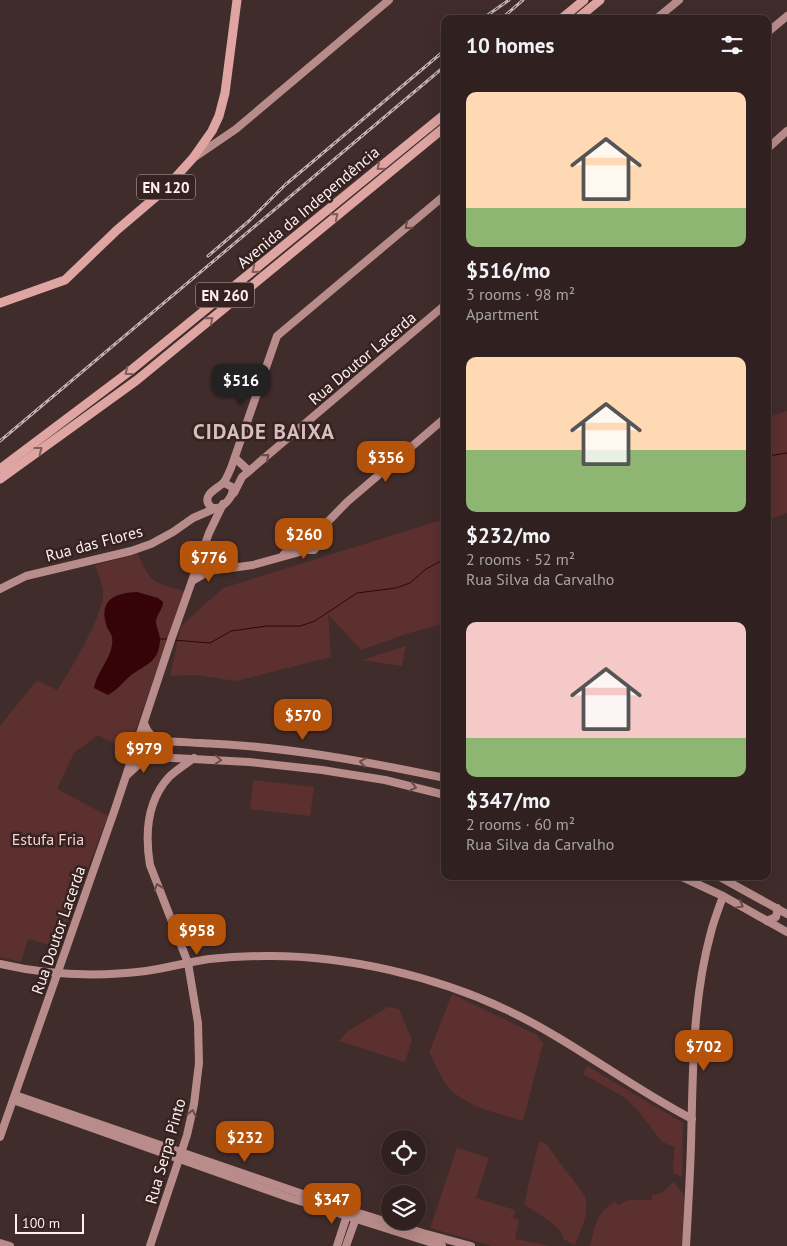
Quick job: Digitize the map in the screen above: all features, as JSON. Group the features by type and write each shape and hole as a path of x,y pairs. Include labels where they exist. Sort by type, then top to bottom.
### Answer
{"main road":[{"name":"EN 120","path":"0,303 66,280 117,230 164,190 193,158 212,132 219,116 225,92 237,0"},
{"path":"568,15 584,0"},
{"path":"582,15 600,0"},
{"name":"Avenida da Independência","path":"0,469 75,417 136,380 188,338 298,241 407,151 441,118"},
{"name":"Avenida da Independência","path":"407,151 441,130"},
{"name":"Avenida da Independência","path":"0,479 130,371 298,241"},
{"path":"182,330 188,338"}],"street":[{"path":"193,158 236,129 389,0"},
{"path":"661,15 679,0"},
{"path":"771,29 787,16"},
{"path":"771,145 787,131"},
{"path":"234,493 232,487 224,483 235,458 277,336 441,198"},
{"name":"Rua Doutor Lacerda","path":"0,1136 202,555 209,533 213,506 234,493 238,482 249,471 441,308"},
{"path":"276,559 304,542 308,536 314,536 347,502 441,421"},
{"path":"235,458 249,471"},
{"name":"Rua Doutor Lacerda","path":"209,533 213,506 209,494 224,483"},
{"name":"Rua das Flores","path":"0,589 26,576 114,555 150,544 173,532 213,506"},
{"path":"192,581 204,573 218,568 253,565 307,550 314,550 318,546 318,540 314,536"},
{"path":"304,542 307,550"},
{"path":"202,555 208,562 218,568"},
{"path":"144,723 156,741"},
{"path":"135,749 156,741 246,746 342,758 441,777"},
{"path":"245,762 246,746"},
{"path":"135,749 151,757 194,758 322,770 381,780 441,794"},
{"path":"125,776 151,757"},
{"name":"Rua Serpa Pinto","path":"150,1246 187,1135 194,1104 199,1063 198,1023 188,963 150,865 147,849 147,828 153,805 169,777 194,758"},
{"path":"381,780 383,765"},
{"path":"689,880 723,896 787,932"},
{"path":"725,880 787,914"},
{"path":"686,1246 692,1080 697,1008 703,965 711,931 723,896"},
{"path":"767,921 776,917 777,908"},
{"path":"0,964 32,971 96,974 160,969 188,963 237,957 294,957 359,964 455,988 508,1010 692,1119"},
{"path":"14,1098 348,1214 448,1243 471,1246"},
{"path":"337,1246 348,1214"},
{"path":"346,1246 357,1216"},
{"path":"357,1216 442,1246"},
{"path":"0,1243 10,1246"}],"green space":[{"path":"787,411 787,513 771,519 771,416"},
{"path":"441,520 441,624 361,650 328,614 331,657 236,681 197,675 170,676 181,626 223,588"},
{"name":"Estufa Fria","path":"138,554 146,571 155,581 185,591 128,751 98,735 74,753 57,789 108,816 57,947 28,939 21,962 0,957 0,726 37,680 57,690 70,670 93,626 102,600 103,591 95,565"},
{"path":"406,646 402,666 362,660"},
{"path":"253,780 314,787 310,816 250,809"},
{"path":"452,994 537,1035 543,1044 523,1121 471,1104 453,1092 442,1077 429,1053"},
{"path":"388,1007 399,1009 412,1040 405,1062 339,1041 348,1031"},
{"path":"587,1066 683,1123 682,1177 674,1173 675,1147 662,1142 627,1099 583,1074"},
{"path":"539,1141 546,1144 585,1196 586,1215 575,1245 563,1239 561,1231 551,1222 524,1204"},
{"path":"457,1148 489,1158 476,1198 515,1210 513,1218 519,1220 515,1239 551,1246 492,1246 430,1228"},
{"path":"674,1182 684,1195 682,1246 590,1246 597,1220 608,1206 615,1201 618,1205 629,1200 652,1200 652,1195 660,1194"}],"shaded area":[{"path":"137,592 158,598 163,602 156,621 160,638 159,648 157,654 149,663 108,695 94,688 112,645 112,635 106,624 105,608 111,599 117,596"}],"waterway":[{"path":"771,456 787,453"},
{"path":"173,640 210,643 231,631 267,626 300,626 315,621 357,593 396,588 410,583 426,569 441,562"},
{"path":"160,639 167,639"}],"railway":[{"path":"488,15 509,0"},
{"path":"506,15 523,0"},
{"path":"208,256 249,221 285,185 441,53"},
{"path":"0,441 441,69"}],"district":[{"name":"CIDADE BAIXA","path":"264,431"}]}
